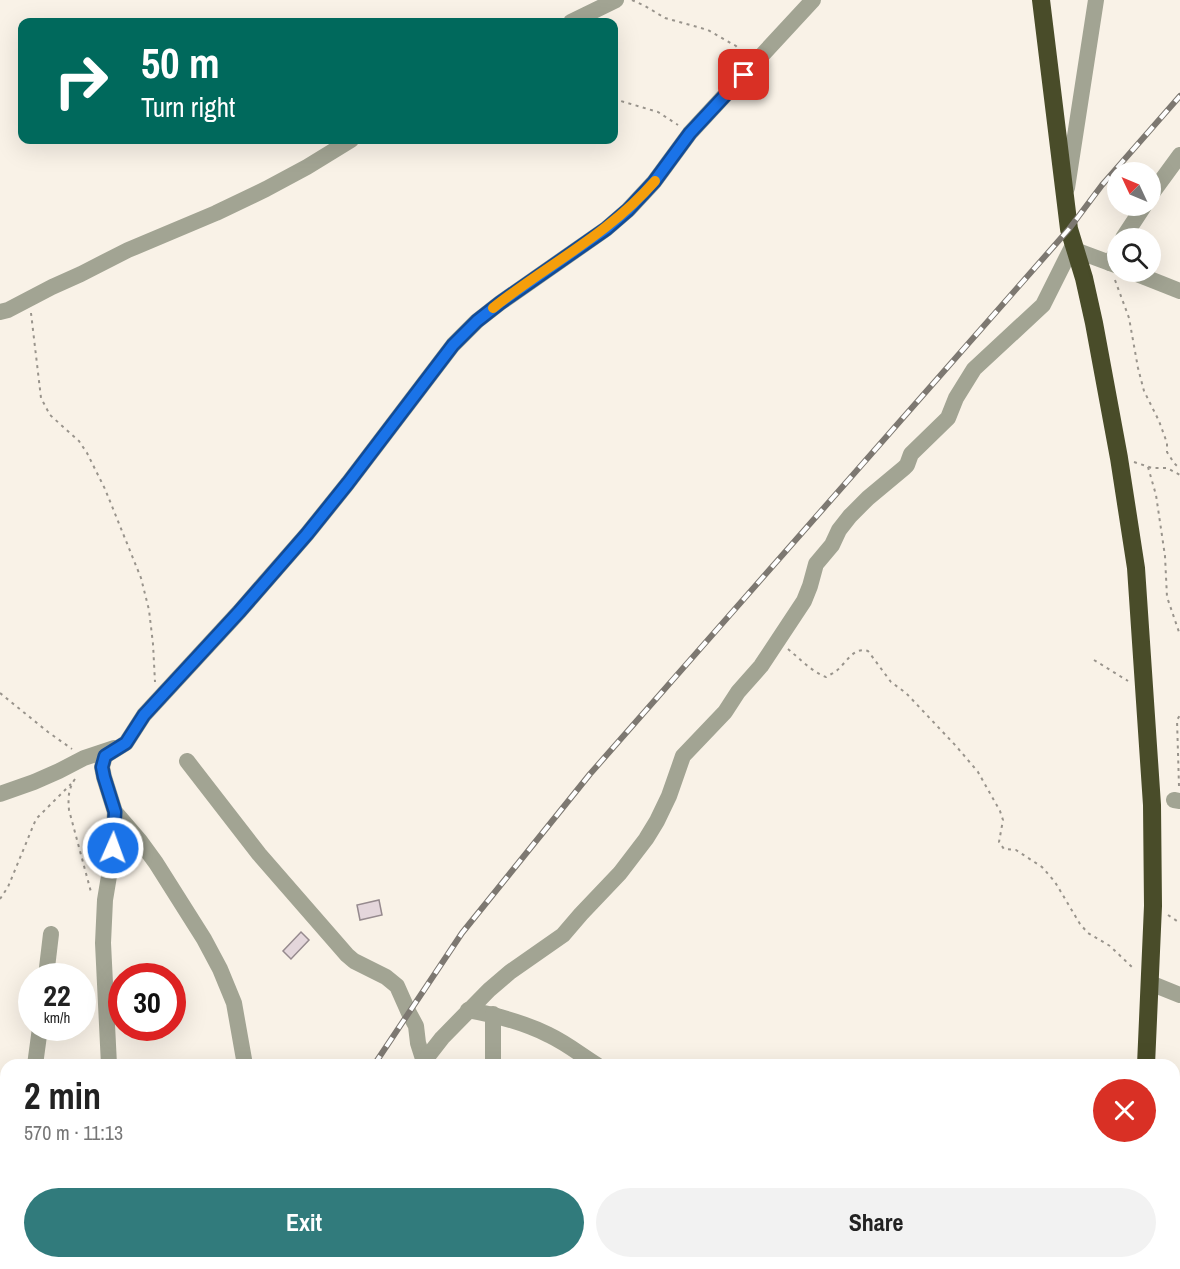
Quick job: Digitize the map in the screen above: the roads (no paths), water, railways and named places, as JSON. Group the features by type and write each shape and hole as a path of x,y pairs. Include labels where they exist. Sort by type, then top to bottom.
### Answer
{"highway":[{"path":"1041,0 1069,229 1084,278 1119,458 1136,568 1152,805 1153,906 1146,1059"}],"street":[{"path":"579,18 616,0"},
{"path":"109,1059 103,943 105,900 112,858 115,812 102,767 105,756 126,743 144,715 307,534 453,345 477,321 500,303 628,210 654,182 690,133 813,0"},
{"path":"1066,198 1096,0"},
{"path":"0,312 128,250 266,189 344,144"},
{"path":"1161,181 1180,155"},
{"path":"427,1059 442,1038 468,1010 510,972 563,935 620,873 657,821 669,796 683,756 729,707 738,692 761,666 807,595 816,564 832,545 839,530 868,498 907,465 911,454 948,418 956,398 974,369 1043,305 1074,247 1107,257"},
{"path":"1157,282 1179,291"},
{"path":"0,794 34,782 84,758 126,743"},
{"path":"187,761 259,854 348,955 354,961 386,977 397,986 416,1026 422,1059"},
{"path":"115,812 156,863 204,939 220,969 234,1003 244,1059"},
{"path":"48,963 51,934"},
{"path":"1150,983 1180,995"},
{"path":"468,1010 493,1014 525,1024 550,1035 588,1059"},
{"path":"493,1014 493,1059"},
{"path":"36,1059 38,1041"}],"railway":[{"path":"378,1059 462,933 590,774 1069,229 1102,185 1180,96"}]}
